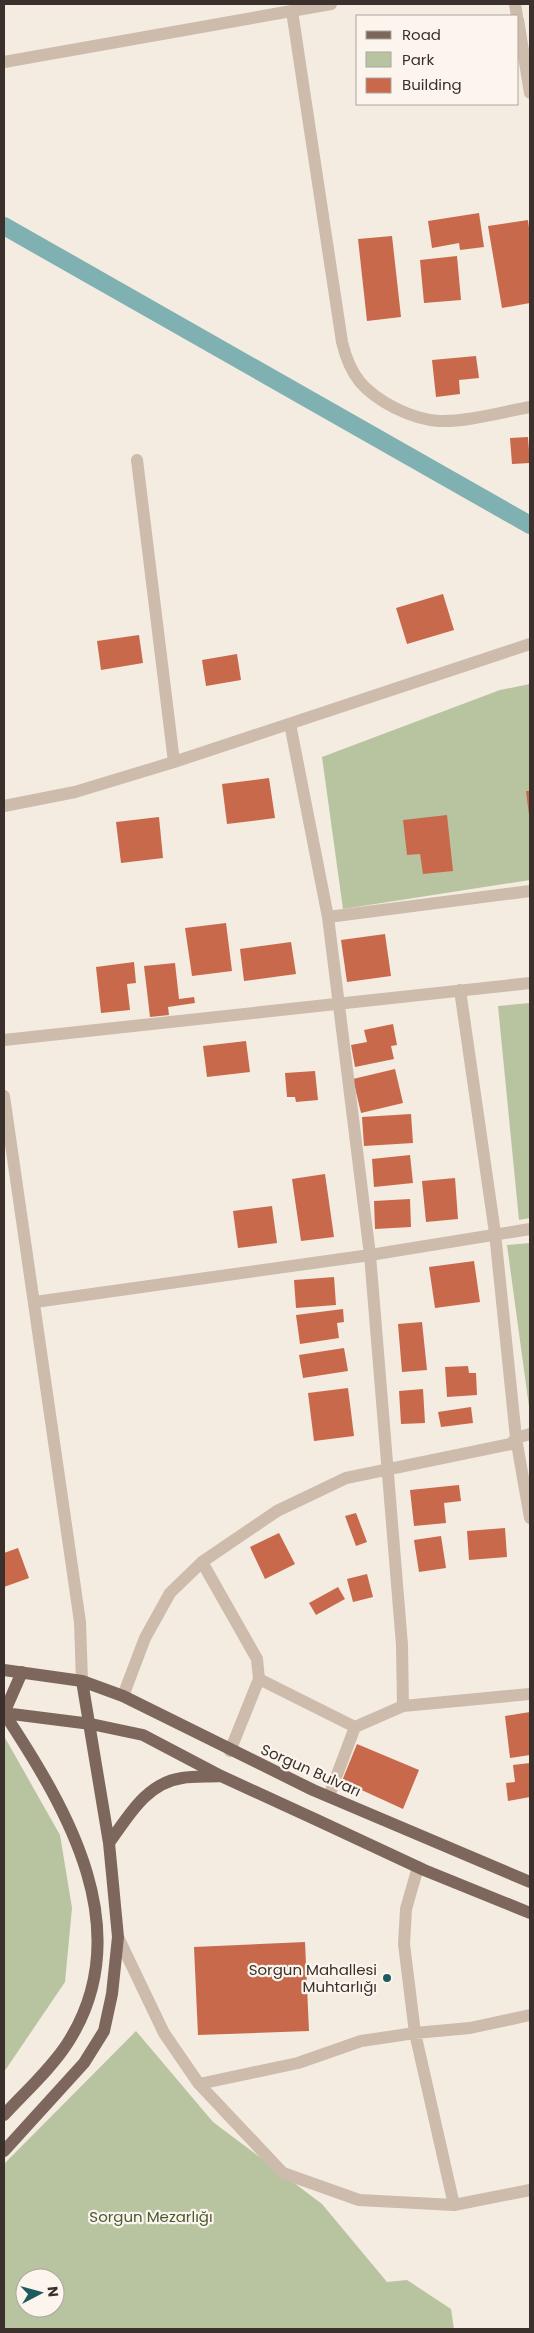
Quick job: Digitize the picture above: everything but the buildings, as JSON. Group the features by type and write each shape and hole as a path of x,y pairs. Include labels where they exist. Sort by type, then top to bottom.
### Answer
{"main road":[{"name":"Sorgun Bulvarı","path":"4,1670 82,1681 122,1696 230,1751 329,1796 530,1882"},
{"path":"4,1713 22,1672"},
{"path":"4,2151 84,2063 104,2031 112,1994 118,1938 109,1843 91,1724 82,1681"},
{"path":"4,1713 91,1724 143,1735 220,1776 418,1867 530,1913"},
{"path":"4,1713 52,1790 83,1856 93,1891 96,1953 93,1992 81,2019 66,2045 4,2115"},
{"path":"109,1843 139,1802 156,1787 180,1778 220,1776"}],"street":[{"path":"4,62 331,4"},
{"path":"292,11 342,342 354,374 376,398 410,415 428,420 452,420 530,407"},
{"path":"519,26 530,94"},
{"path":"137,460 174,762"},
{"path":"4,806 75,792 174,762 530,644"},
{"path":"290,724 328,917 370,1254 402,1645 403,1706"},
{"path":"328,917 530,891"},
{"path":"4,1040 530,983"},
{"path":"460,990 495,1233 516,1438 530,1518"},
{"path":"4,1096 80,1622 82,1681"},
{"path":"34,1302 370,1254 530,1228"},
{"path":"122,1696 145,1638 170,1594 202,1562 277,1512 346,1478 387,1468 511,1444 516,1438 530,1434"},
{"path":"202,1562 257,1659 259,1679 230,1751"},
{"path":"259,1679 355,1727"},
{"path":"329,1796 355,1727 403,1706 530,1694"},
{"path":"418,1867 406,1909 404,1944 415,2033 454,2204"},
{"path":"118,1938 164,2033 199,2084 283,2173 359,2200 454,2204 530,2190"},
{"path":"199,2084 298,2063 361,2041 415,2033 470,2028 530,2015"}],"green space":[{"path":"530,684 530,880 343,909 322,757 500,690"},
{"path":"530,1003 530,1218 519,1220 498,1006"},
{"path":"530,1243 530,1414 507,1245"},
{"path":"4,1736 60,1835 72,1908 65,1982 4,2072"},
{"name":"Sorgun Mezarlığı","path":"136,2031 213,2122 322,2204 387,2282 407,2280 451,2309 454,2329 4,2329 4,2164"}],"waterway":[{"path":"4,226 530,525"}],"place":[{"name":"Sorgun Mahallesi Muhtarlığı","path":"387,1978"}]}
